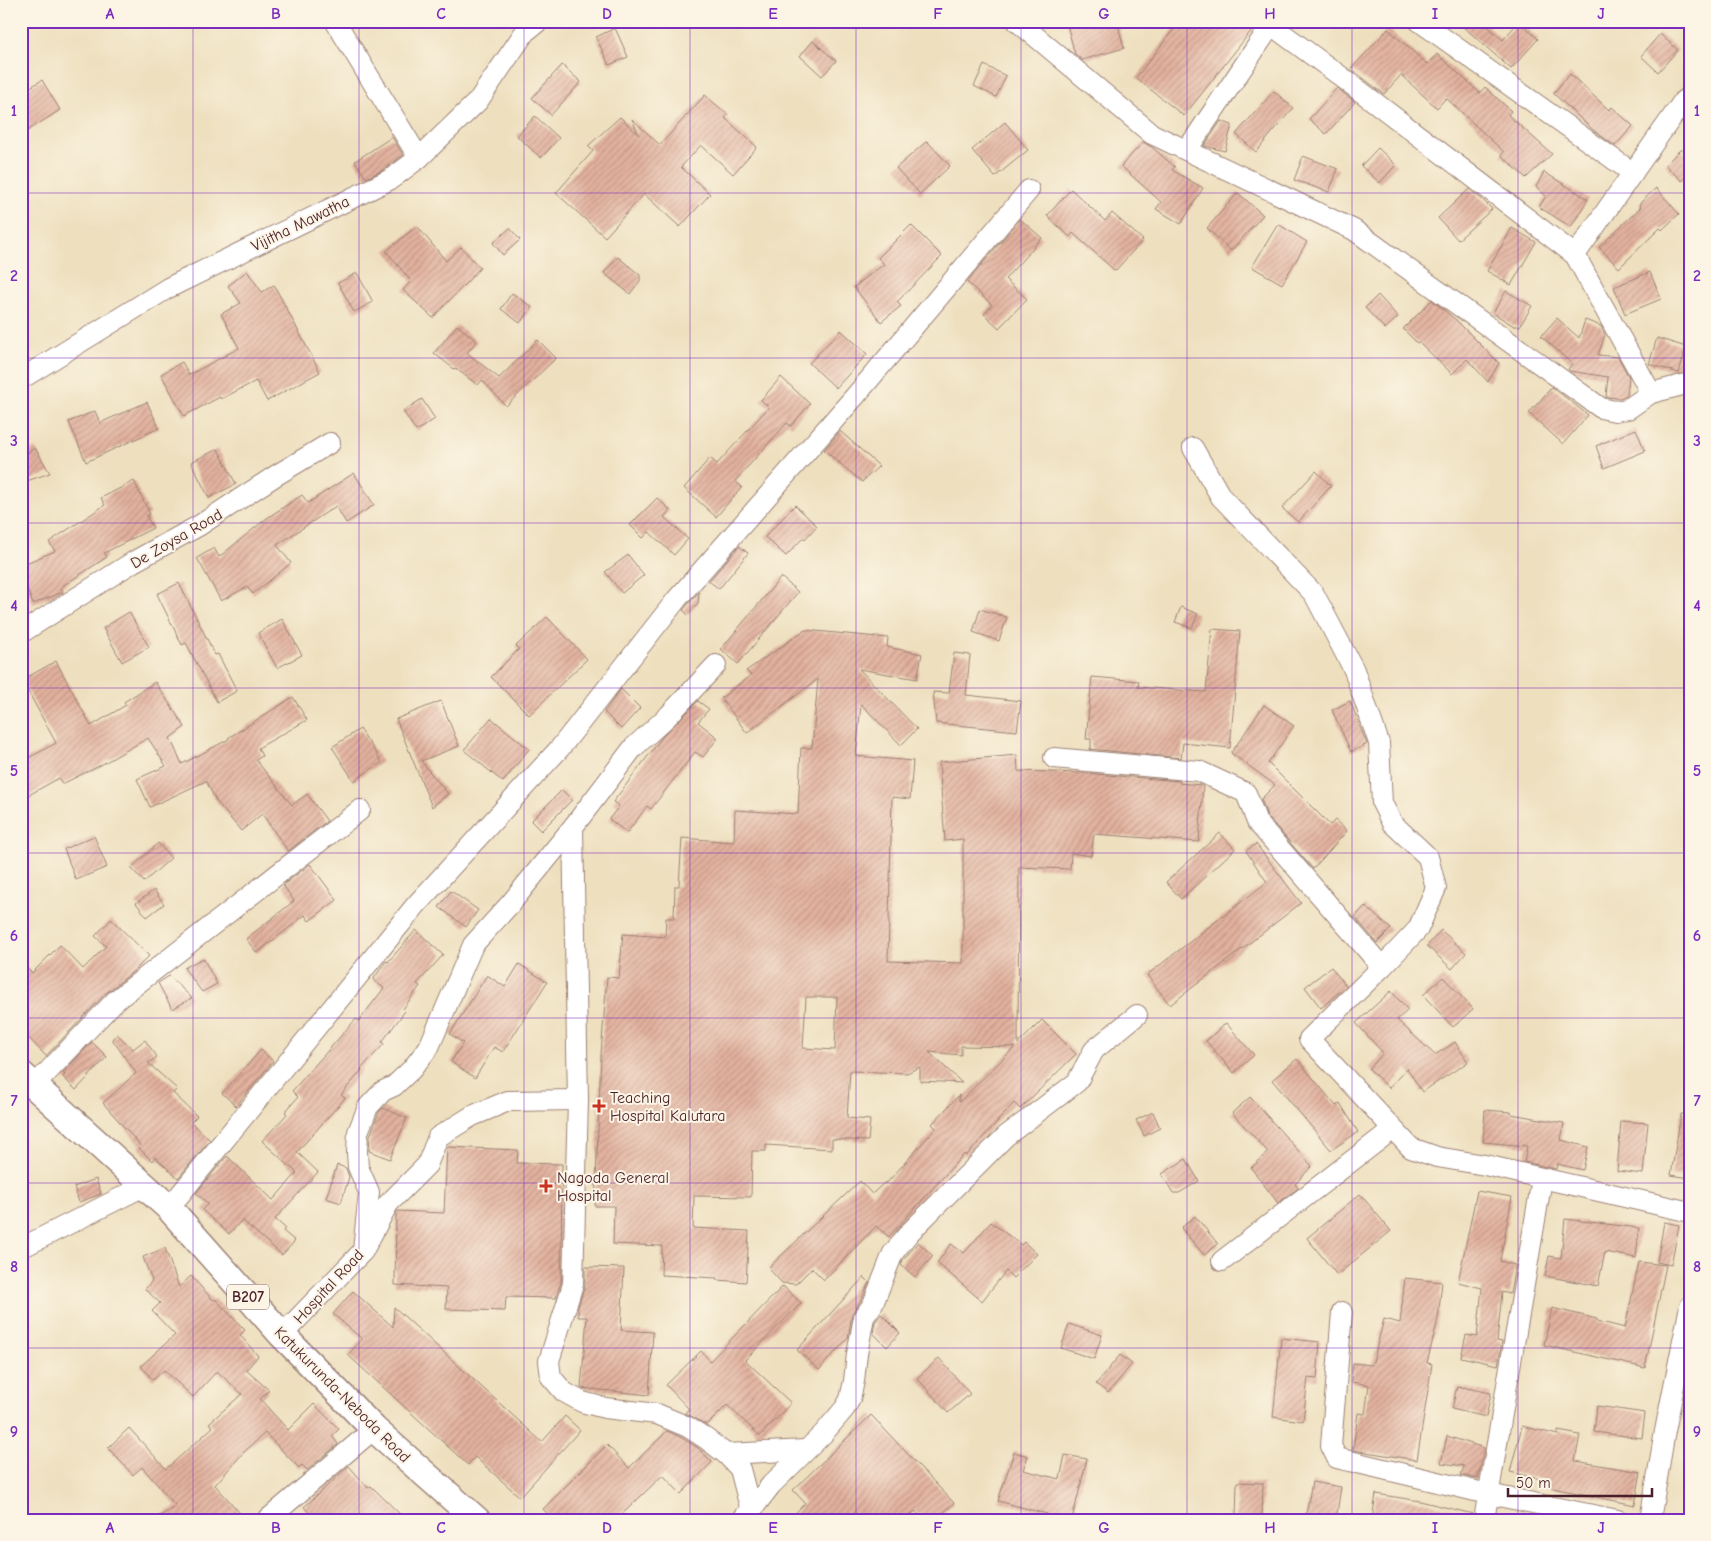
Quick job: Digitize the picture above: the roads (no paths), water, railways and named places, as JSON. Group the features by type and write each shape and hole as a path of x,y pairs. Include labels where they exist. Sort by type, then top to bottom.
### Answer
{"main road":[{"name":"Katukurunda-Neboda Road","path":"28,1080 169,1208 282,1335 374,1429 476,1520"}],"street":[{"path":"336,21 419,158"},
{"name":"Vijitha Mawatha","path":"21,379 168,288 391,179 419,158 478,101 525,32 539,21"},
{"path":"1018,21 1152,134 1354,230 1601,408 1614,410 1628,408 1651,393 1690,383"},
{"path":"1187,150 1272,23 1575,255 1651,393"},
{"path":"1424,23 1634,172"},
{"path":"1575,255 1684,100"},
{"path":"169,1208 416,905 560,748 677,599 857,394 1029,190"},
{"name":"De Zoysa Road","path":"21,633 133,562 200,525 330,443"},
{"path":"1193,448 1221,497 1314,594 1354,670 1378,743 1382,803 1392,823 1428,857 1436,888 1418,929 1382,968 1309,1039 1412,1148 1437,1157 1485,1165 1690,1212"},
{"path":"363,1250 369,1192 358,1168 357,1152 358,1132 368,1107 383,1092 394,1086 412,1069 429,1048 473,945 511,903 573,827 633,748 668,716 716,665"},
{"path":"1054,758 1199,771 1246,792 1257,822 1382,968"},
{"path":"28,1080 115,1001 360,810"},
{"path":"573,827 578,1100 573,1284 549,1361 551,1377 564,1392 582,1402 605,1408 656,1414 688,1427 705,1438 726,1454 740,1469 746,1515"},
{"path":"746,1515 771,1485 823,1434 845,1408 850,1399 854,1381 864,1317 873,1304 893,1253 909,1234 1006,1136 1076,1082 1094,1050 1137,1015"},
{"name":"Hospital Road","path":"282,1335 363,1250 388,1204 427,1165 438,1137 472,1116 508,1102 578,1100"},
{"path":"1222,1262 1393,1129"},
{"path":"1484,1520 1542,1179"},
{"path":"21,1248 144,1186"},
{"path":"1650,1520 1684,1369 1690,1306"},
{"path":"1342,1312 1331,1446 1337,1458 1488,1494 1618,1520"},
{"path":"267,1520 374,1429"},
{"path":"726,1454 805,1450"}],"place":[{"name":"Teaching Hospital Kalutara","path":"599,1106"},
{"name":"Nagoda General Hospital","path":"546,1186"}]}
